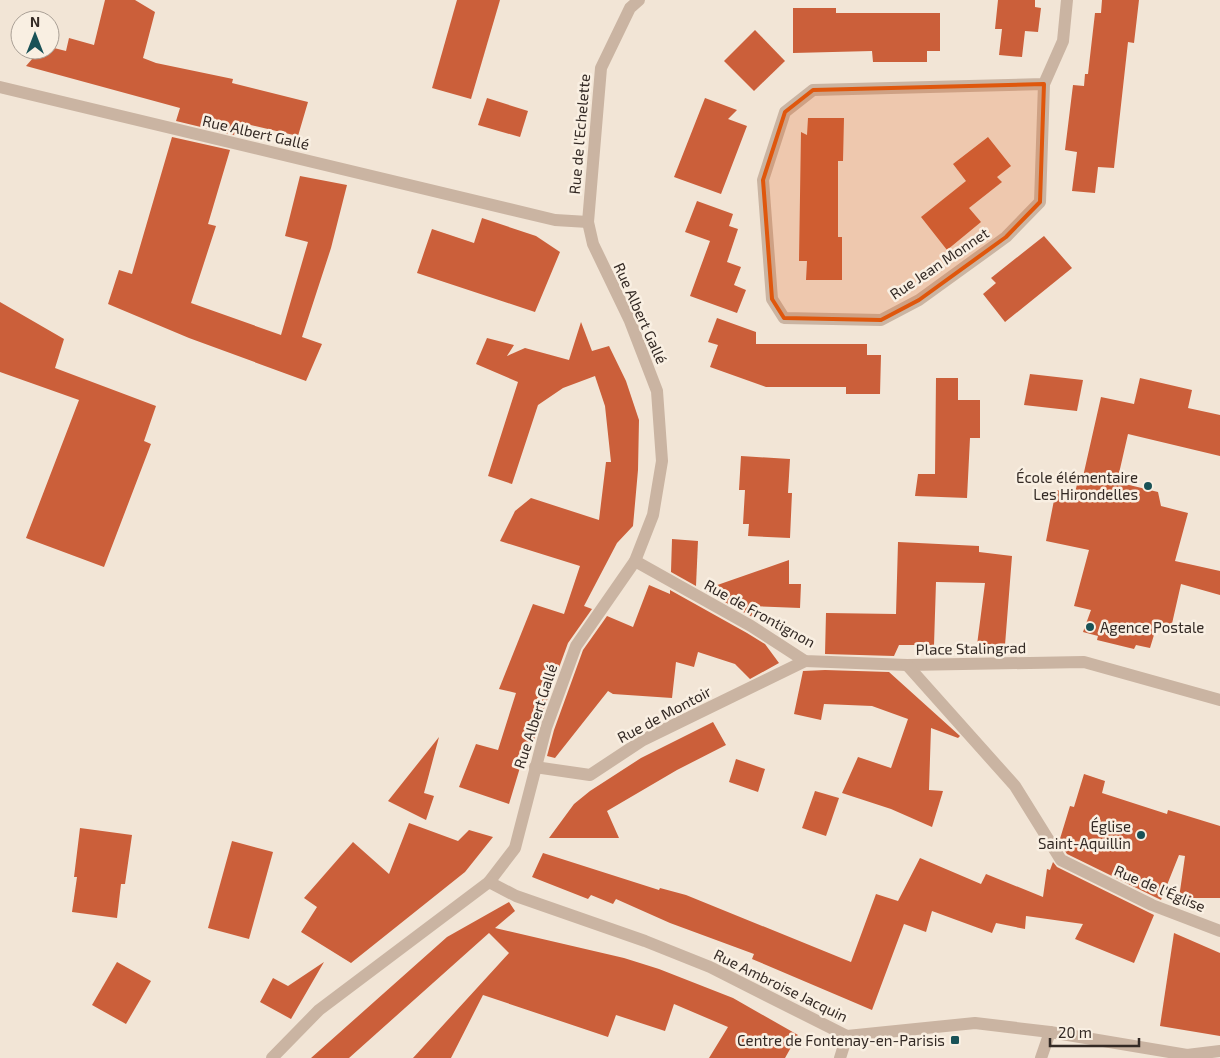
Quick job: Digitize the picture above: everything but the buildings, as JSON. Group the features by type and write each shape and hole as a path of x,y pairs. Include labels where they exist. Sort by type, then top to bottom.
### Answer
{"street":[{"name":"Rue de l'Echelette","path":"588,222 601,68 630,8 639,0"},
{"name":"Rue Jean Monnet","path":"1044,84 813,90 785,112 763,180 772,299 784,318 880,320 919,300 1006,237 1040,202 1044,84 1062,41 1067,0"},
{"name":"Rue Albert Gallé","path":"0,87 555,220 588,222 593,244 630,321 657,391 662,461 653,515 635,561 576,646 546,728 515,848 488,882 319,1010 272,1058"},
{"name":"Rue de Frontignon","path":"635,561 751,626 805,661 907,665"},
{"name":"Rue de Montoir","path":"535,767 590,775 644,740 805,661"},
{"name":"Place Stalingrad","path":"907,665 1084,662 1220,700"},
{"name":"Place Stalingrad","path":"907,665 1015,786 1061,860"},
{"name":"Rue de l'Église","path":"1061,860 1152,905 1220,931"},
{"name":"Rue Ambroise Jacquin","path":"488,882 516,896 645,941 710,967 847,1036 975,1023 1050,1032 1186,1057 1220,1051"},
{"path":"1040,1058 1050,1032"},
{"path":"840,1058 847,1036"}],"highlighted area":[{"path":"1044,84 1040,202 1006,237 919,300 881,320 784,318 772,299 763,180 785,112 813,90"}],"place":[{"name":"École élémentaire Les Hirondelles","path":"1148,486"},
{"name":"Agence Postale","path":"1090,627"},
{"name":"Église Saint-Aquillin","path":"1141,835"},
{"name":"Centre de Fontenay-en-Parisis","path":"955,1040"}]}
